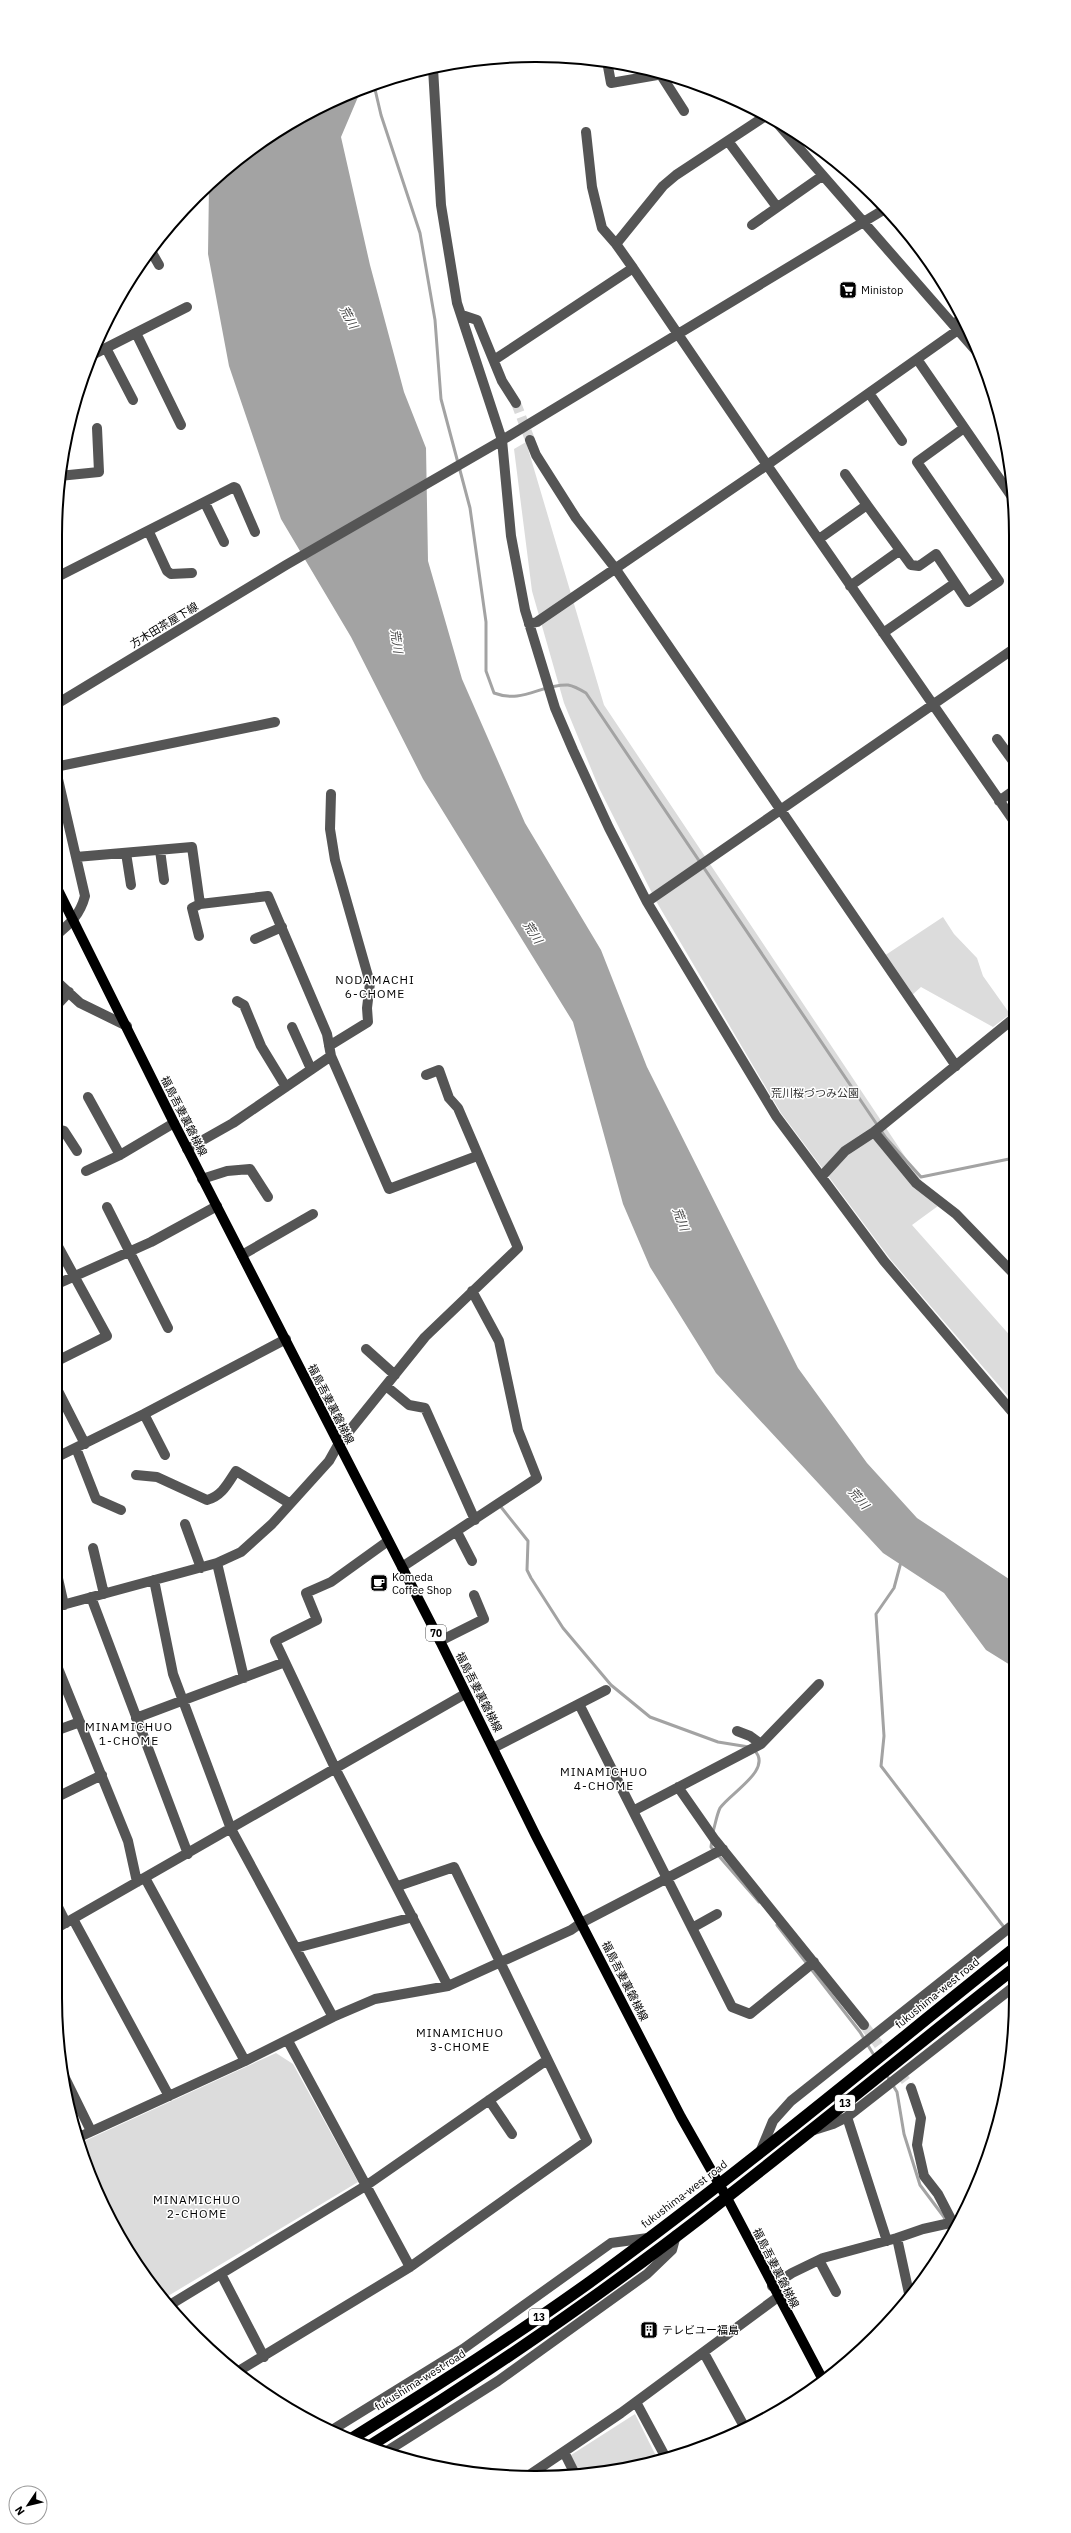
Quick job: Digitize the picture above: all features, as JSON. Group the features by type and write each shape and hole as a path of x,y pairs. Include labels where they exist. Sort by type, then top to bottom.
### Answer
{"highway":[{"name":"fukushima-west road","path":"356,2436 489,2352 648,2238 719,2184 1009,1953"},
{"name":"13","path":"375,2443 471,2383 727,2198 1009,1973"}],"main road":[{"name":"福島吾妻裏磐梯線","path":"62,899 127,1026 202,1179 440,1641 465,1694 581,1923 681,2117 727,2198 772,2286 821,2375"}],"street":[{"path":"609,68 611,83 650,76"},
{"path":"433,73 442,205 462,316 501,441 511,536 529,624 555,708 564,729 609,828 647,902 776,1116 884,1261 1009,1408"},
{"path":"666,80 684,111"},
{"path":"616,244 663,186 676,175 761,119"},
{"path":"586,132 592,186 602,228 616,244 633,268 850,586 1009,815"},
{"path":"787,134 966,339"},
{"path":"728,141 777,207"},
{"path":"752,225 822,176"},
{"name":"方木田茶屋下線","path":"62,701 286,565 501,441 880,212"},
{"path":"154,256 159,265"},
{"path":"494,360 633,268"},
{"path":"99,351 187,307"},
{"path":"462,316 477,320 502,381 516,403"},
{"path":"529,624 537,622 869,394 917,359 959,324"},
{"path":"136,333 181,425"},
{"path":"106,348 133,400"},
{"path":"917,359 1006,489"},
{"path":"869,394 902,441"},
{"path":"66,475 99,472 97,428"},
{"path":"845,474 899,551 911,565 919,566 936,554 968,602 999,581 916,462 964,428"},
{"path":"530,440 536,455 576,518 615,568 956,1066"},
{"path":"62,575 149,532 234,487 236,488 255,532"},
{"path":"205,503 224,542"},
{"path":"819,539 867,506"},
{"path":"149,532 167,571 171,574 192,573"},
{"path":"850,586 899,551"},
{"path":"883,633 955,584"},
{"path":"647,902 1009,652"},
{"path":"62,765 275,722"},
{"path":"997,739 1009,756"},
{"path":"329,1046 368,1022 367,1008 370,983 335,860 330,829 332,794"},
{"path":"999,801 1009,794"},
{"path":"62,796 85,896 73,922 62,931"},
{"path":"76,857 192,847 200,904"},
{"path":"160,850 164,880"},
{"path":"126,853 131,885"},
{"path":"199,936 192,908 200,904 268,896 327,1034 331,1056 389,1189 478,1156"},
{"path":"255,939 282,927"},
{"path":"62,986 80,1003 127,1026"},
{"path":"62,1000 69,992"},
{"path":"237,1002 244,1005 261,1046 286,1087"},
{"path":"822,1176 845,1151 874,1132 1009,1022"},
{"path":"292,1027 311,1069"},
{"path":"187,1149 233,1123 331,1056"},
{"path":"62,1605 201,1568 217,1563 241,1552 272,1524 289,1503 329,1461 338,1445 425,1337 472,1291 522,1246 478,1156 458,1108 449,1098 439,1070 426,1074"},
{"path":"88,1097 120,1155"},
{"path":"86,1171 120,1155 174,1123"},
{"path":"62,1131 64,1131 77,1151"},
{"path":"874,1132 916,1183 956,1214 1009,1269"},
{"path":"202,1179 227,1170 250,1169 268,1197"},
{"path":"62,1282 151,1242 217,1206"},
{"path":"107,1207 168,1328"},
{"path":"242,1255 313,1214"},
{"path":"62,1255 107,1336 62,1358"},
{"path":"402,1567 537,1478 518,1430 499,1341 472,1291"},
{"path":"62,1455 286,1340"},
{"path":"366,1349 395,1375"},
{"path":"386,1386 409,1405 425,1408 475,1520"},
{"path":"62,1401 81,1446 96,1499 121,1510"},
{"path":"144,1414 165,1455"},
{"path":"136,1475 157,1477 183,1487 207,1500 215,1498 236,1472 289,1503"},
{"path":"185,1524 201,1568"},
{"path":"457,1532 472,1561"},
{"path":"388,1541 331,1582 306,1593 317,1620 275,1641 336,1770 398,1886 412,1917 448,1986"},
{"path":"93,1548 104,1594"},
{"path":"217,1563 244,1678"},
{"path":"154,1580 167,1649 182,1701 231,1829 264,1893 296,1948 333,2017"},
{"path":"440,1641 484,1619 474,1595"},
{"path":"90,1598 188,1854"},
{"path":"136,1718 285,1662"},
{"path":"62,1678 128,1841 141,1880 245,2061"},
{"path":"633,1811 761,1744 819,1684"},
{"path":"493,1748 606,1690"},
{"path":"62,1925 336,1770 465,1694"},
{"path":"579,1704 732,2007 750,2014 810,1966"},
{"path":"62,1728 80,1722"},
{"path":"737,1731 750,1736 761,1744"},
{"path":"62,1795 102,1775"},
{"path":"678,1787 715,1840 719,1852 810,1966 864,2025"},
{"path":"83,2135 288,2041 333,2017 375,1999 448,1986 571,1930 581,1923 719,1852"},
{"path":"243,2369 410,2267 587,2141 454,1867 398,1886"},
{"path":"62,1911 169,2096"},
{"path":"692,1928 717,1914"},
{"path":"296,1948 412,1917"},
{"path":"761,2150 773,2121 791,2101 1009,1928"},
{"path":"809,2131 833,2124 847,2117 1009,1990"},
{"path":"288,2041 410,2267"},
{"path":"174,2303 367,2185 547,2060"},
{"path":"772,2286 792,2273 819,2260 951,2222 938,2194 924,2176 917,2145 921,2118 911,2088"},
{"path":"71,2091 91,2131"},
{"path":"489,2100 512,2134"},
{"path":"847,2117 887,2241"},
{"path":"391,2448 498,2381 647,2274 672,2250 676,2235"},
{"path":"337,2427 463,2349 611,2243 648,2238"},
{"path":"897,2238 908,2289"},
{"path":"819,2260 836,2292"},
{"path":"221,2274 264,2357"},
{"path":"536,2471 636,2402 778,2297"},
{"path":"704,2353 742,2423"},
{"path":"636,2402 664,2453"},
{"path":"564,2452 573,2469"}],"green space":[{"name":"荒川桜づつみ公園","path":"526,442 604,705 938,1206 912,1225 1009,1334 1009,1397 891,1260 781,1113 656,901 599,788 564,703 532,591 514,449"},
{"path":"943,917 954,934 977,958 983,976 1009,1013 1009,1015 993,1027 921,987 912,995 884,956"},
{"path":"276,2053 293,2064 358,2182 168,2296 142,2261 125,2234 98,2179 84,2141"},
{"path":"635,2414 656,2456 628,2462 578,2469 571,2455"}],"water":[{"name":"荒川","path":"358,96 341,137 370,265 404,392 426,448 428,561 462,679 525,823 601,950 647,1067 798,1368 867,1463 917,1518 1009,1579 1009,1664 986,1650 944,1593 883,1553 716,1373 650,1267 623,1204 573,1022 423,779 351,637 281,519 229,366 208,254 209,193 247,160 272,142 299,125"}],"waterway":[{"path":"375,90 381,115 420,233 435,320 441,399 470,508 486,622 486,671 494,693 504,696 514,696 523,695 549,687 568,685 586,693 886,1138 921,1177 1009,1159"},
{"path":"501,1507 528,1541 527,1570 531,1578 563,1628 611,1685 650,1717 718,1742 749,1747"},
{"path":"901,1562 894,1588 876,1614 884,1736 881,1766 1009,1934"},
{"path":"713,1832 720,1808 755,1773 759,1765 759,1757 754,1750"},
{"path":"712,1840 711,1847 759,1902"},
{"path":"777,1925 860,2032 875,2057"},
{"path":"886,2074 897,2092 904,2134 920,2185 944,2217 949,2228"}],"tunnel":[{"path":"516,403 530,440"},
{"path":"864,2025 911,2088"}],"place":[{"name":"Ministop","path":"848,290"},
{"name":"Komeda Coffee Shop","path":"379,1583"},
{"name":"テレビユー福島","path":"649,2330"}],"district":[{"name":"NODAMACHI 6-CHOME","path":"375,986"},
{"name":"MINAMICHUO 1-CHOME","path":"129,1733"},
{"name":"MINAMICHUO 4-CHOME","path":"604,1778"},
{"name":"MINAMICHUO 3-CHOME","path":"460,2039"},
{"name":"MINAMICHUO 2-CHOME","path":"197,2206"}]}
